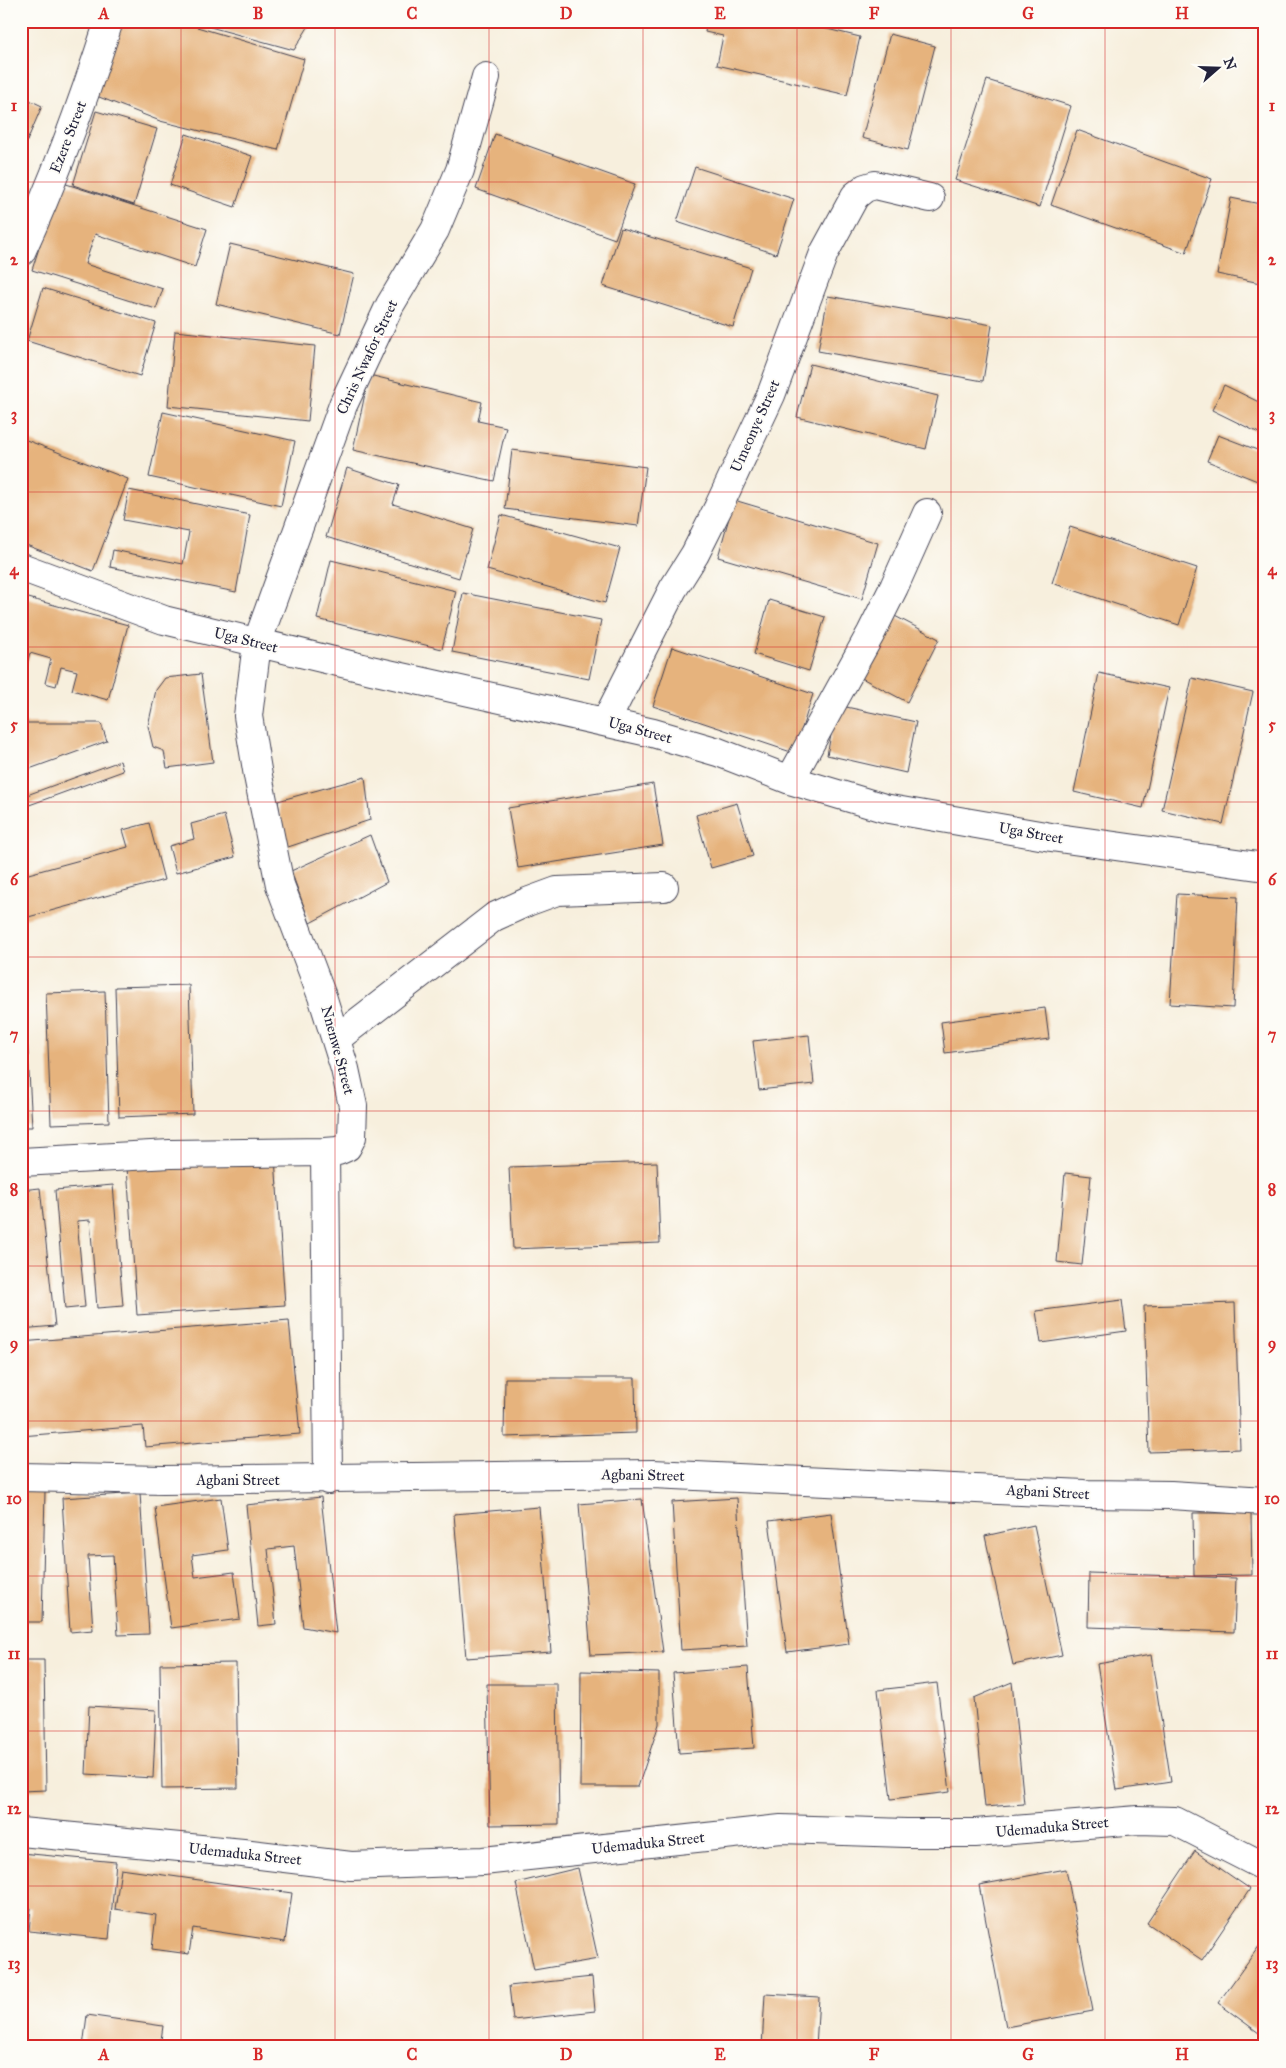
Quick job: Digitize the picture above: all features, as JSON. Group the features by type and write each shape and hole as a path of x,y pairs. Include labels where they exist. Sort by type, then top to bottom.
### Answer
{"street":[{"name":"Ezere Street","path":"21,252 38,215 89,83 110,21"},
{"name":"Chris Nwafor Street","path":"257,643 344,404 390,305 435,230 460,170 486,77"},
{"name":"Umeonye Street","path":"606,721 672,589 695,554 718,508 771,395 824,253 855,196 864,188 875,185 930,198"},
{"path":"790,780 871,633 927,513"},
{"name":"Uga Street","path":"21,567 164,620 371,670 606,721 718,752 790,780 884,808 1051,837 1265,867"},
{"name":"Nnenwe Street","path":"21,1162 170,1154 338,1151 347,1146 352,1137 353,1106 345,1069 323,999 280,885 258,776 248,716 257,643"},
{"path":"336,1039 494,917 557,891 664,887"},
{"path":"324,1152 328,1480"},
{"name":"Agbani Street","path":"21,1477 163,1480 328,1480 401,1477 653,1474 1084,1494 1172,1494 1265,1501"},
{"name":"Udemaduka Street","path":"21,1832 243,1853 351,1866 483,1861 781,1828 906,1833 975,1833 1138,1820 1175,1821 1265,1867"}],"building":[{"path":"116,21 177,21 304,59 278,150 160,121 94,95"},
{"path":"300,21 310,24 294,50 192,22"},
{"path":"707,21 794,21 860,37 847,95 717,65 723,36 705,32"},
{"path":"890,34 935,46 908,150 862,138"},
{"path":"987,80 1071,106 1040,207 955,180"},
{"path":"21,96 42,106 21,155"},
{"path":"96,111 157,129 134,205 73,185"},
{"path":"1077,130 1212,179 1186,253 1051,205"},
{"path":"186,134 252,156 235,207 170,185"},
{"path":"495,134 635,184 615,239 476,189"},
{"path":"695,167 794,199 776,254 677,222"},
{"path":"60,182 207,229 195,267 95,234 85,264 163,289 156,309 32,270"},
{"path":"1231,198 1265,205 1265,284 1217,274"},
{"path":"621,228 751,268 733,327 603,286"},
{"path":"230,244 354,274 340,334 216,304"},
{"path":"43,288 156,323 140,376 27,341"},
{"path":"828,296 992,325 983,381 818,351"},
{"path":"175,331 315,346 308,421 168,406"},
{"path":"810,364 938,396 926,449 797,417"},
{"path":"369,375 482,402 478,421 506,427 494,481 353,450"},
{"path":"1224,385 1265,405 1265,436 1212,410"},
{"path":"163,412 295,441 281,506 149,477"},
{"path":"1218,435 1265,453 1265,484 1207,461"},
{"path":"21,438 128,479 93,571 21,543"},
{"path":"512,450 646,467 638,526 505,509"},
{"path":"347,468 399,485 393,504 473,529 459,578 326,537"},
{"path":"129,490 250,515 236,592 110,567 113,550 183,564 189,532 123,520"},
{"path":"734,500 878,543 862,599 718,557"},
{"path":"501,515 620,548 605,603 487,570"},
{"path":"1070,527 1197,568 1179,625 1052,583"},
{"path":"331,560 456,591 442,649 317,619"},
{"path":"463,593 601,620 589,679 452,652"},
{"path":"21,596 128,625 108,700 72,690 77,671 61,667 56,686 45,683 51,659 30,653 24,673 21,672"},
{"path":"769,600 825,617 809,671 754,654"},
{"path":"889,613 939,639 907,702 856,675"},
{"path":"672,647 813,694 794,753 653,706"},
{"path":"1099,673 1169,688 1143,808 1074,792"},
{"path":"201,674 213,762 167,768 164,751 153,747 148,726 156,690 165,678"},
{"path":"1192,678 1253,692 1223,824 1162,810"},
{"path":"837,705 916,722 906,773 827,755"},
{"path":"21,723 101,723 107,741 21,772"},
{"path":"120,761 123,771 21,808 21,779 27,795"},
{"path":"365,777 370,820 285,848 278,801"},
{"path":"653,784 663,845 518,868 508,808"},
{"path":"737,803 753,856 711,868 696,815"},
{"path":"224,815 235,857 176,873 169,846 194,839 191,824"},
{"path":"149,823 164,880 21,919 21,876 128,847 123,830"},
{"path":"370,835 387,882 310,923 291,871"},
{"path":"1177,894 1238,897 1233,1008 1170,1004"},
{"path":"189,985 193,1114 119,1117 115,987"},
{"path":"105,991 109,1122 51,1124 46,993"},
{"path":"25,999 32,1127 21,1127 21,1000"},
{"path":"1045,1008 1049,1039 945,1053 941,1022"},
{"path":"809,1035 814,1084 759,1090 753,1041"},
{"path":"275,1158 285,1305 137,1315 127,1167"},
{"path":"657,1162 660,1243 513,1249 509,1167"},
{"path":"1065,1173 1091,1176 1082,1265 1057,1262"},
{"path":"113,1185 123,1306 97,1308 90,1220 77,1221 85,1307 65,1309 55,1190"},
{"path":"40,1188 55,1326 21,1329 21,1190"},
{"path":"1122,1300 1126,1331 1041,1343 1036,1311"},
{"path":"1235,1303 1240,1449 1149,1452 1144,1306"},
{"path":"289,1320 300,1434 145,1447 143,1426 21,1436 21,1380 24,1380 21,1342"},
{"path":"505,1378 635,1378 636,1433 504,1437"},
{"path":"21,1490 45,1491 42,1622 21,1622"},
{"path":"140,1493 149,1634 118,1635 113,1555 88,1556 93,1630 70,1632 62,1498"},
{"path":"321,1497 336,1633 303,1627 294,1546 268,1549 276,1624 258,1626 246,1505"},
{"path":"221,1498 228,1550 192,1555 195,1577 234,1572 240,1619 171,1628 155,1507"},
{"path":"737,1498 747,1646 681,1650 672,1502"},
{"path":"642,1499 663,1652 591,1655 579,1504"},
{"path":"539,1507 551,1652 466,1658 454,1514"},
{"path":"831,1513 849,1644 787,1652 769,1521"},
{"path":"1193,1513 1251,1513 1252,1575 1194,1576"},
{"path":"1034,1525 1062,1655 1013,1665 985,1536"},
{"path":"1089,1573 1236,1578 1234,1632 1088,1627"},
{"path":"1151,1655 1171,1782 1117,1790 1097,1664"},
{"path":"21,1660 44,1660 46,1790 21,1791"},
{"path":"236,1663 238,1788 162,1789 160,1664"},
{"path":"748,1667 754,1748 679,1753 673,1673"},
{"path":"581,1671 659,1673 659,1724 638,1787 580,1787"},
{"path":"1012,1682 1024,1804 985,1807 974,1698"},
{"path":"937,1683 950,1792 891,1799 878,1690"},
{"path":"487,1684 557,1684 559,1824 490,1825"},
{"path":"89,1706 156,1710 153,1778 86,1774"},
{"path":"1195,1851 1250,1889 1202,1960 1147,1923"},
{"path":"21,1853 116,1862 109,1939 29,1931 31,1908 21,1907"},
{"path":"578,1868 598,1959 534,1970 516,1883"},
{"path":"121,1869 292,1893 285,1942 193,1928 189,1954 152,1949 156,1915 115,1909"},
{"path":"1066,1869 1093,2011 1006,2027 979,1885"},
{"path":"1265,1938 1265,2033 1263,2036 1218,2003"},
{"path":"592,1977 595,2011 513,2020 509,1986"},
{"path":"765,1994 819,1997 816,2047 762,2047"},
{"path":"87,2015 163,2026 160,2047 83,2047"},
{"path":"936,2044 936,2047 849,2047 848,2045"}]}
